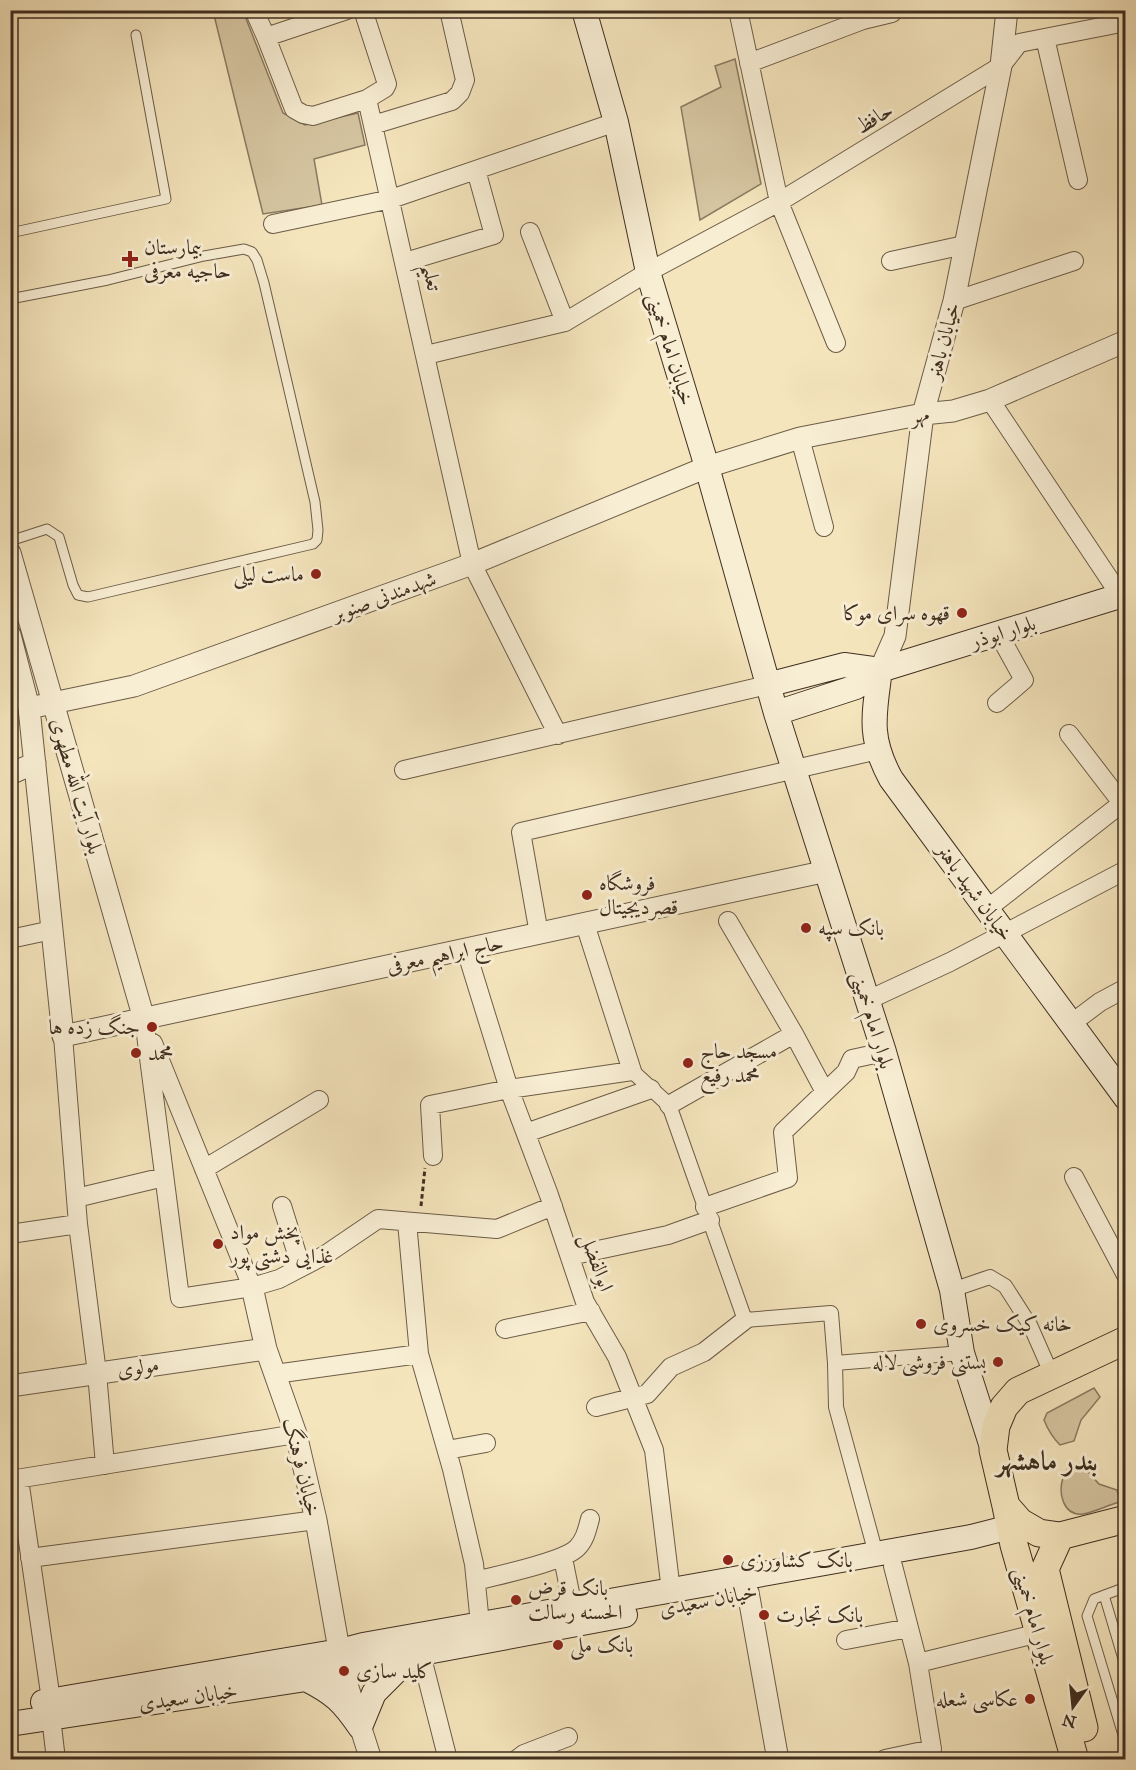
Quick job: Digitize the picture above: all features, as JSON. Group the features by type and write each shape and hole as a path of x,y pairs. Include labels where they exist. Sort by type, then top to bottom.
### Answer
{"main road":[{"name":"خیابان امام خمینی","path":"584,10 616,123 648,272 707,466 767,685"},
{"name":"بلوار ابوذر","path":"880,669 1123,594"},
{"path":"767,685 844,665 880,669"},
{"path":"776,713 856,687 880,669"},
{"name":"خیابان شهید باهنر","path":"880,669 873,719 875,740 881,760 891,779 1125,1098"},
{"name":"بلوار امام خمینی","path":"767,685 884,1052 952,1290 963,1356 993,1450 1038,1633 1075,1760"},
{"path":"993,1450 996,1426 1004,1407 1018,1391 1125,1340"},
{"path":"1010,1526 1020,1522 1038,1533 1060,1536 1124,1526"},
{"name":"خیابان سعیدی","path":"418,1652 748,1592 884,1560 1010,1526 1060,1536"},
{"name":"بلوار امام خمینی","path":"1060,1536 1045,1569 1092,1760"},
{"name":"خیابان سعیدی","path":"418,1652 480,1624 671,1591 884,1560"},
{"path":"353,1659 418,1652"},
{"path":"360,1727 374,1693 418,1652"},
{"name":"خیابان سعیدی","path":"10,1708 51,1709 306,1679 353,1659"},
{"name":"خیابان سعیدی","path":"10,1724 51,1709 353,1659"},
{"path":"306,1679 344,1704 360,1727"}],"street":[{"path":"254,10 267,37 294,109 313,116 367,99 385,88 387,84 363,10"},
{"path":"267,37 347,10"},
{"path":"374,125 452,100 460,93 465,80 449,10"},
{"path":"738,10 779,202 836,343"},
{"name":"خیابان باهنر","path":"880,669 895,636 923,414 954,301 1000,66 1006,10"},
{"path":"749,63 863,20 892,13"},
{"name":"حافظ","path":"426,355 566,322 648,272 779,202 1000,66 1019,43 1125,22"},
{"path":"1045,38 1078,180"},
{"name":"تعلیم","path":"367,99 472,564 558,735"},
{"path":"273,224 391,199 616,123"},
{"path":"405,262 494,235 476,170"},
{"path":"530,232 566,322"},
{"path":"891,261 964,245"},
{"path":"954,301 1074,261"},
{"name":"مهر","path":"707,466 800,438 923,414 953,411 990,400 1125,341"},
{"path":"990,400 1123,594"},
{"path":"800,438 824,527"},
{"name":"شهدمندنی صنوبر","path":"29,708 134,686 472,564 707,466"},
{"name":"بلوار آیت الله مطهری","path":"10,553 144,1019"},
{"path":"997,703 1024,680 998,633"},
{"name":"بلوار آیت الله مطهری","path":"10,635 14,667 29,708 63,1036"},
{"path":"404,770 767,685"},
{"path":"987,909 1124,801 1069,734"},
{"path":"539,934 521,832 795,771 878,750"},
{"path":"10,774 35,763"},
{"path":"866,1001 950,962 1125,870"},
{"name":"حاج ابراهیم معرفی","path":"63,1036 827,871"},
{"path":"728,921 825,1092"},
{"path":"585,924 632,1071 669,1105 745,1320"},
{"path":"10,939 51,930"},
{"name":"ابوالفضل","path":"466,950 508,1089 553,1206 585,1302 617,1357 654,1450 671,1591"},
{"path":"1072,1023 1100,1002 1125,988"},
{"path":"144,1019 252,1287"},
{"path":"144,1019 180,1298 252,1287 279,1279 325,1255 378,1219 497,1229 553,1206"},
{"path":"669,1105 794,1034"},
{"path":"63,1036 78,1224 97,1374 105,1465"},
{"path":"570,1256 668,1235 708,1214 788,1178 783,1132 846,1072 852,1059 884,1052"},
{"path":"433,1156 430,1105 508,1089 632,1071"},
{"path":"526,1133 651,1089"},
{"path":"204,1169 319,1100"},
{"path":"76,1198 164,1177"},
{"path":"1074,1177 1125,1275"},
{"path":"282,1206 301,1267"},
{"path":"413,1223 419,1354 447,1450 474,1564 480,1624"},
{"path":"10,1234 78,1224"},
{"path":"952,1290 990,1277 1005,1286 1030,1325 1052,1375"},
{"name":"خیابان فرهنگ","path":"252,1287 266,1349 296,1434 353,1659 360,1727 371,1759"},
{"path":"505,1329 591,1311"},
{"path":"596,1407 647,1394 671,1367 704,1352 745,1320 831,1313 836,1407 884,1560 909,1628 918,1663 932,1749 885,1759"},
{"name":"مولوی","path":"10,1386 266,1349"},
{"path":"275,1374 419,1354"},
{"path":"835,1363 963,1356"},
{"path":"56,1760 30,1558 19,1537 15,1479 296,1434"},
{"path":"447,1450 486,1443"},
{"path":"476,1581 563,1558 576,1549 585,1537 590,1519"},
{"path":"30,1558 316,1520"},
{"path":"563,1558 573,1608"},
{"path":"748,1592 778,1760"},
{"path":"846,1640 909,1628"},
{"path":"918,1663 1038,1633"},
{"path":"418,1652 448,1760"},
{"path":"516,1760 524,1754 568,1737"}],"lane":[{"path":"10,233 166,199 136,35"},
{"path":"10,299 108,280 204,256 244,249 252,252 264,283 285,366 315,502 318,530 317,540 313,544 88,597 78,595 59,537 53,532 47,529 10,541"},
{"path":"1125,1587 1094,1599 1087,1616 1125,1745"},
{"path":"1104,1595 1125,1669"}],"path":[{"path":"413,1223 424,1170 433,1156"}],"shaded area":[{"path":"213,11 243,11 283,113 305,125 358,113 365,145 314,159 322,205 263,214"},
{"path":"735,59 761,184 700,220 681,107 721,87 715,66"},
{"path":"1094,1388 1100,1397 1081,1420 1074,1441 1060,1445 1050,1433 1044,1420 1047,1413"},
{"path":"1081,1464 1099,1484 1117,1490 1120,1502 1083,1514 1071,1511 1062,1497 1063,1476 1070,1465"}],"place":[{"name":"بیمارستان حاجیه معرفی","path":"130,259"},
{"name":"ماست لیلی","path":"316,574"},
{"name":"قهوه سرای موکا","path":"962,613"},
{"name":"فروشگاه قصردیجیتال","path":"587,895"},
{"name":"بانک سپه","path":"806,928"},
{"name":"جنگ زده ها","path":"152,1027"},
{"name":"محمد","path":"136,1053"},
{"name":"مسجد حاج محمد رفیع","path":"688,1063"},
{"name":"پخش مواد غذایی دشتی پور","path":"218,1244"},
{"name":"خانه کیک خسروی","path":"921,1324"},
{"name":"بستنی فروشی لاله","path":"998,1362"},
{"name":"بانک کشاورزی","path":"728,1560"},
{"name":"بانک قرض الحسنه رسالت","path":"516,1600"},
{"name":"بانک تجارت","path":"764,1615"},
{"name":"بانک ملی","path":"558,1645"},
{"name":"کلید سازی","path":"344,1671"},
{"name":"عکاسی شعله","path":"1030,1699"}],"district":[{"name":"بندر ماهشهر","path":"1047,1460"}]}
